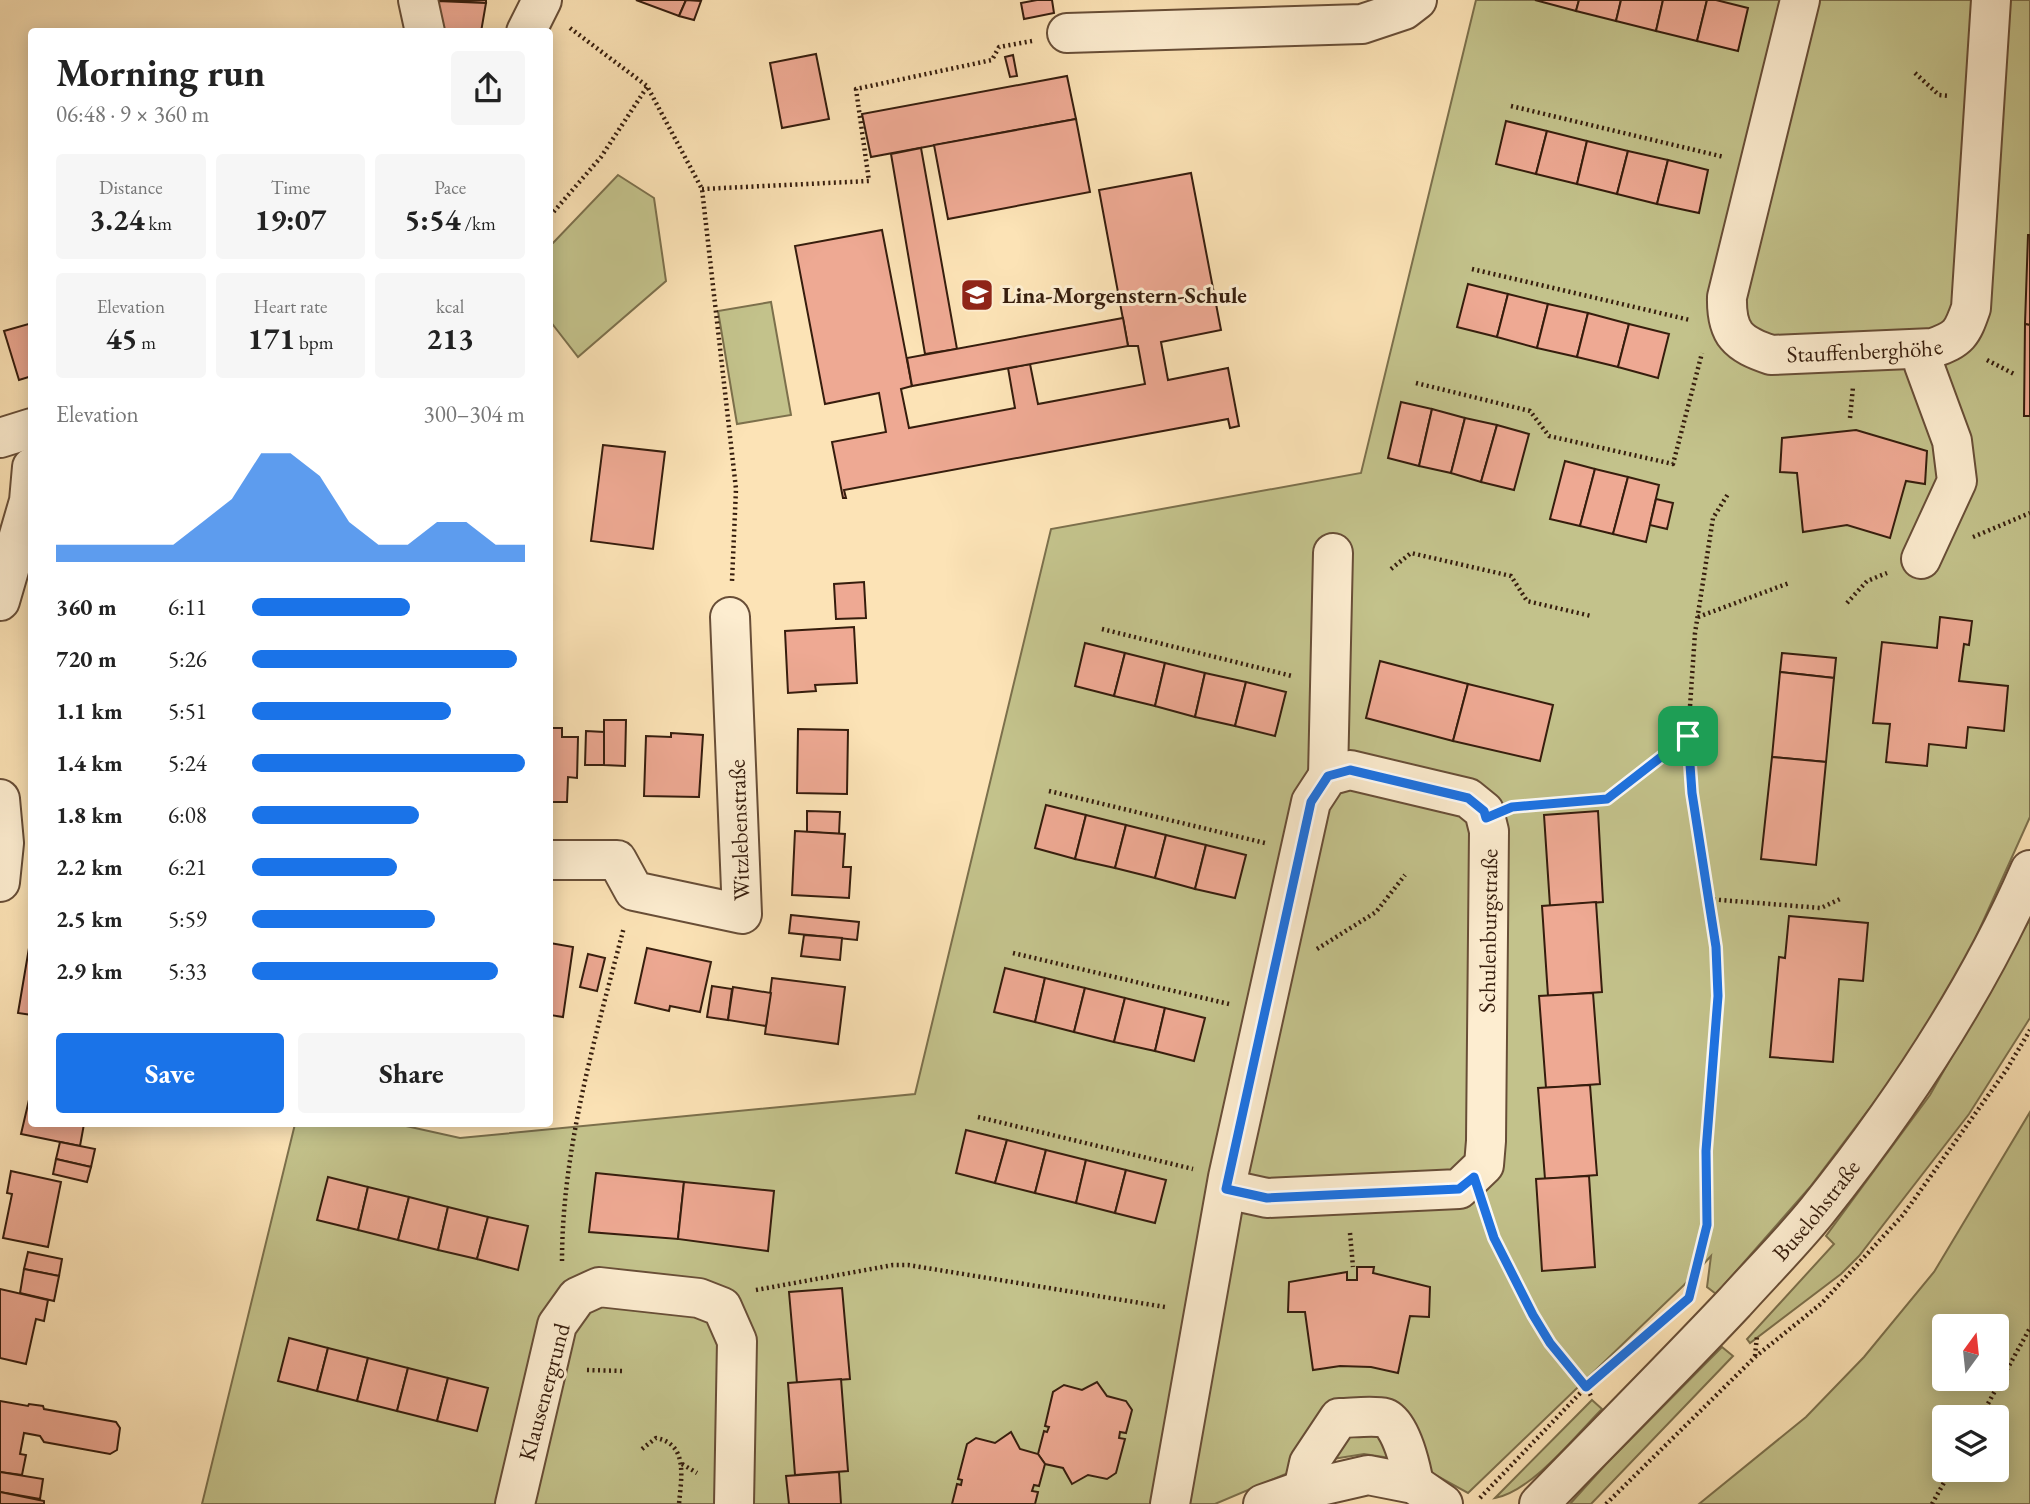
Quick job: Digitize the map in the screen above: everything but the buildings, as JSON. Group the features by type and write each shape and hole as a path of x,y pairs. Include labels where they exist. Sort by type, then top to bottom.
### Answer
{"street":[{"path":"418,0 424,28"},
{"path":"1067,33 1363,24 1404,10 1417,0"},
{"path":"1718,321 1727,297 1800,0"},
{"name":"Stauffenberghöhe","path":"1718,321 1746,347 1771,355 1922,349 1954,341 1963,330 1971,308 1991,0"},
{"path":"1922,349 1924,365 1952,441 1957,481 1922,559"},
{"path":"0,601 28,504"},
{"path":"1170,1504 1202,1312 1264,1012 1311,802 1328,776 1333,553"},
{"name":"Witzlebenstraße","path":"634,891 742,914 730,617"},
{"name":"Schulenburgstraße","path":"1328,776 1350,770 1468,798 1484,811 1489,831 1486,1141 1484,1166 1474,1177"},
{"path":"0,799 5,843 12,872"},
{"path":"553,860 617,860 634,891"},
{"name":"Buselohstraße","path":"1539,1504 1716,1322 1816,1212 1907,1092 1973,988 2006,927 2030,870"},
{"path":"1227,1183 1267,1198 1459,1189 1474,1177"},
{"name":"Klausenergrund","path":"516,1504 557,1325 576,1297 599,1287 699,1298 722,1307"},
{"path":"722,1307 737,1340 734,1504"},
{"path":"1303,1490 1309,1463 1339,1418 1385,1418 1394,1425 1429,1494"},
{"path":"1264,1504 1303,1490 1368,1475 1429,1494"}],"path":[{"path":"535,15 577,31 647,86 702,188 736,489 730,617"},
{"path":"702,188 869,181 856,89 992,60 999,47 1067,33"},
{"path":"553,213 601,157 647,86"},
{"path":"1511,106 1759,166"},
{"path":"1416,383 1530,411 1549,436 1673,464 1718,321 1472,269"},
{"path":"1689,1298 1707,1225 1706,1151 1718,996 1716,947 1692,793 1688,736 1697,617 1713,518 1728,494"},
{"path":"1391,569 1411,552 1511,576 1527,601 1591,616"},
{"path":"1697,617 1789,583"},
{"path":"1102,629 1330,685"},
{"path":"1486,818 1512,807 1607,799 1688,736"},
{"path":"1049,791 1300,851"},
{"path":"1273,972 1288,968 1376,912 1405,875"},
{"path":"576,1297 561,1284 562,1236 569,1177 586,1080 634,891"},
{"path":"1708,899 1821,908 1840,899"},
{"path":"1013,953 1264,1012"},
{"path":"1606,1504 1755,1356 1822,1303 1903,1215 2007,1069 2030,1030"},
{"path":"978,1117 1227,1183"},
{"path":"1474,1177 1494,1238 1533,1315 1550,1343 1586,1387 1592,1400"},
{"path":"722,1307 738,1296 757,1290 893,1265 908,1265 1202,1312"},
{"path":"1987,1405 2030,1328"},
{"path":"1475,1504 1586,1387 1648,1334"},
{"path":"589,1370 623,1371"},
{"path":"642,1448 656,1438 670,1442 676,1449 682,1464 679,1504"},
{"path":"1931,1504 1944,1482"}],"shaded area":[{"path":"1476,0 2030,0 2030,817 1963,966 1897,1072 1810,1187 1716,1294 1707,1287 1711,1256 1468,1493 1410,1461 1364,1454 1314,1462 1215,1504 202,1504 294,1127 410,1127 460,1138 915,1094 1051,529 1361,473"},
{"path":"618,175 654,198 666,281 578,357 553,325 553,243"},
{"path":"771,302 791,415 737,424 718,311"},
{"path":"2030,919 2030,1018 1969,1114 1859,1256 1841,1274 1750,1343 1747,1339 1834,1244 1826,1236 1930,1095"},
{"path":"2030,1112 2030,1504 1699,1504 1806,1417 1864,1357 1934,1272"},
{"path":"1722,1347 1733,1356 1591,1504 1570,1504 1606,1464"},
{"path":"1592,1400 1602,1409 1566,1447 1524,1485 1495,1498"}],"place":[{"name":"Lina-Morgenstern-Schule","path":"977,295"}],"route":[{"path":"1688,736 1692,793 1716,947 1718,996 1706,1151 1707,1225 1689,1298 1586,1387 1550,1343 1533,1315 1494,1238 1474,1177 1459,1189 1267,1198 1226,1189 1311,802 1328,776 1350,770 1468,798 1484,811 1486,818 1512,807 1607,799 1688,736"}]}
